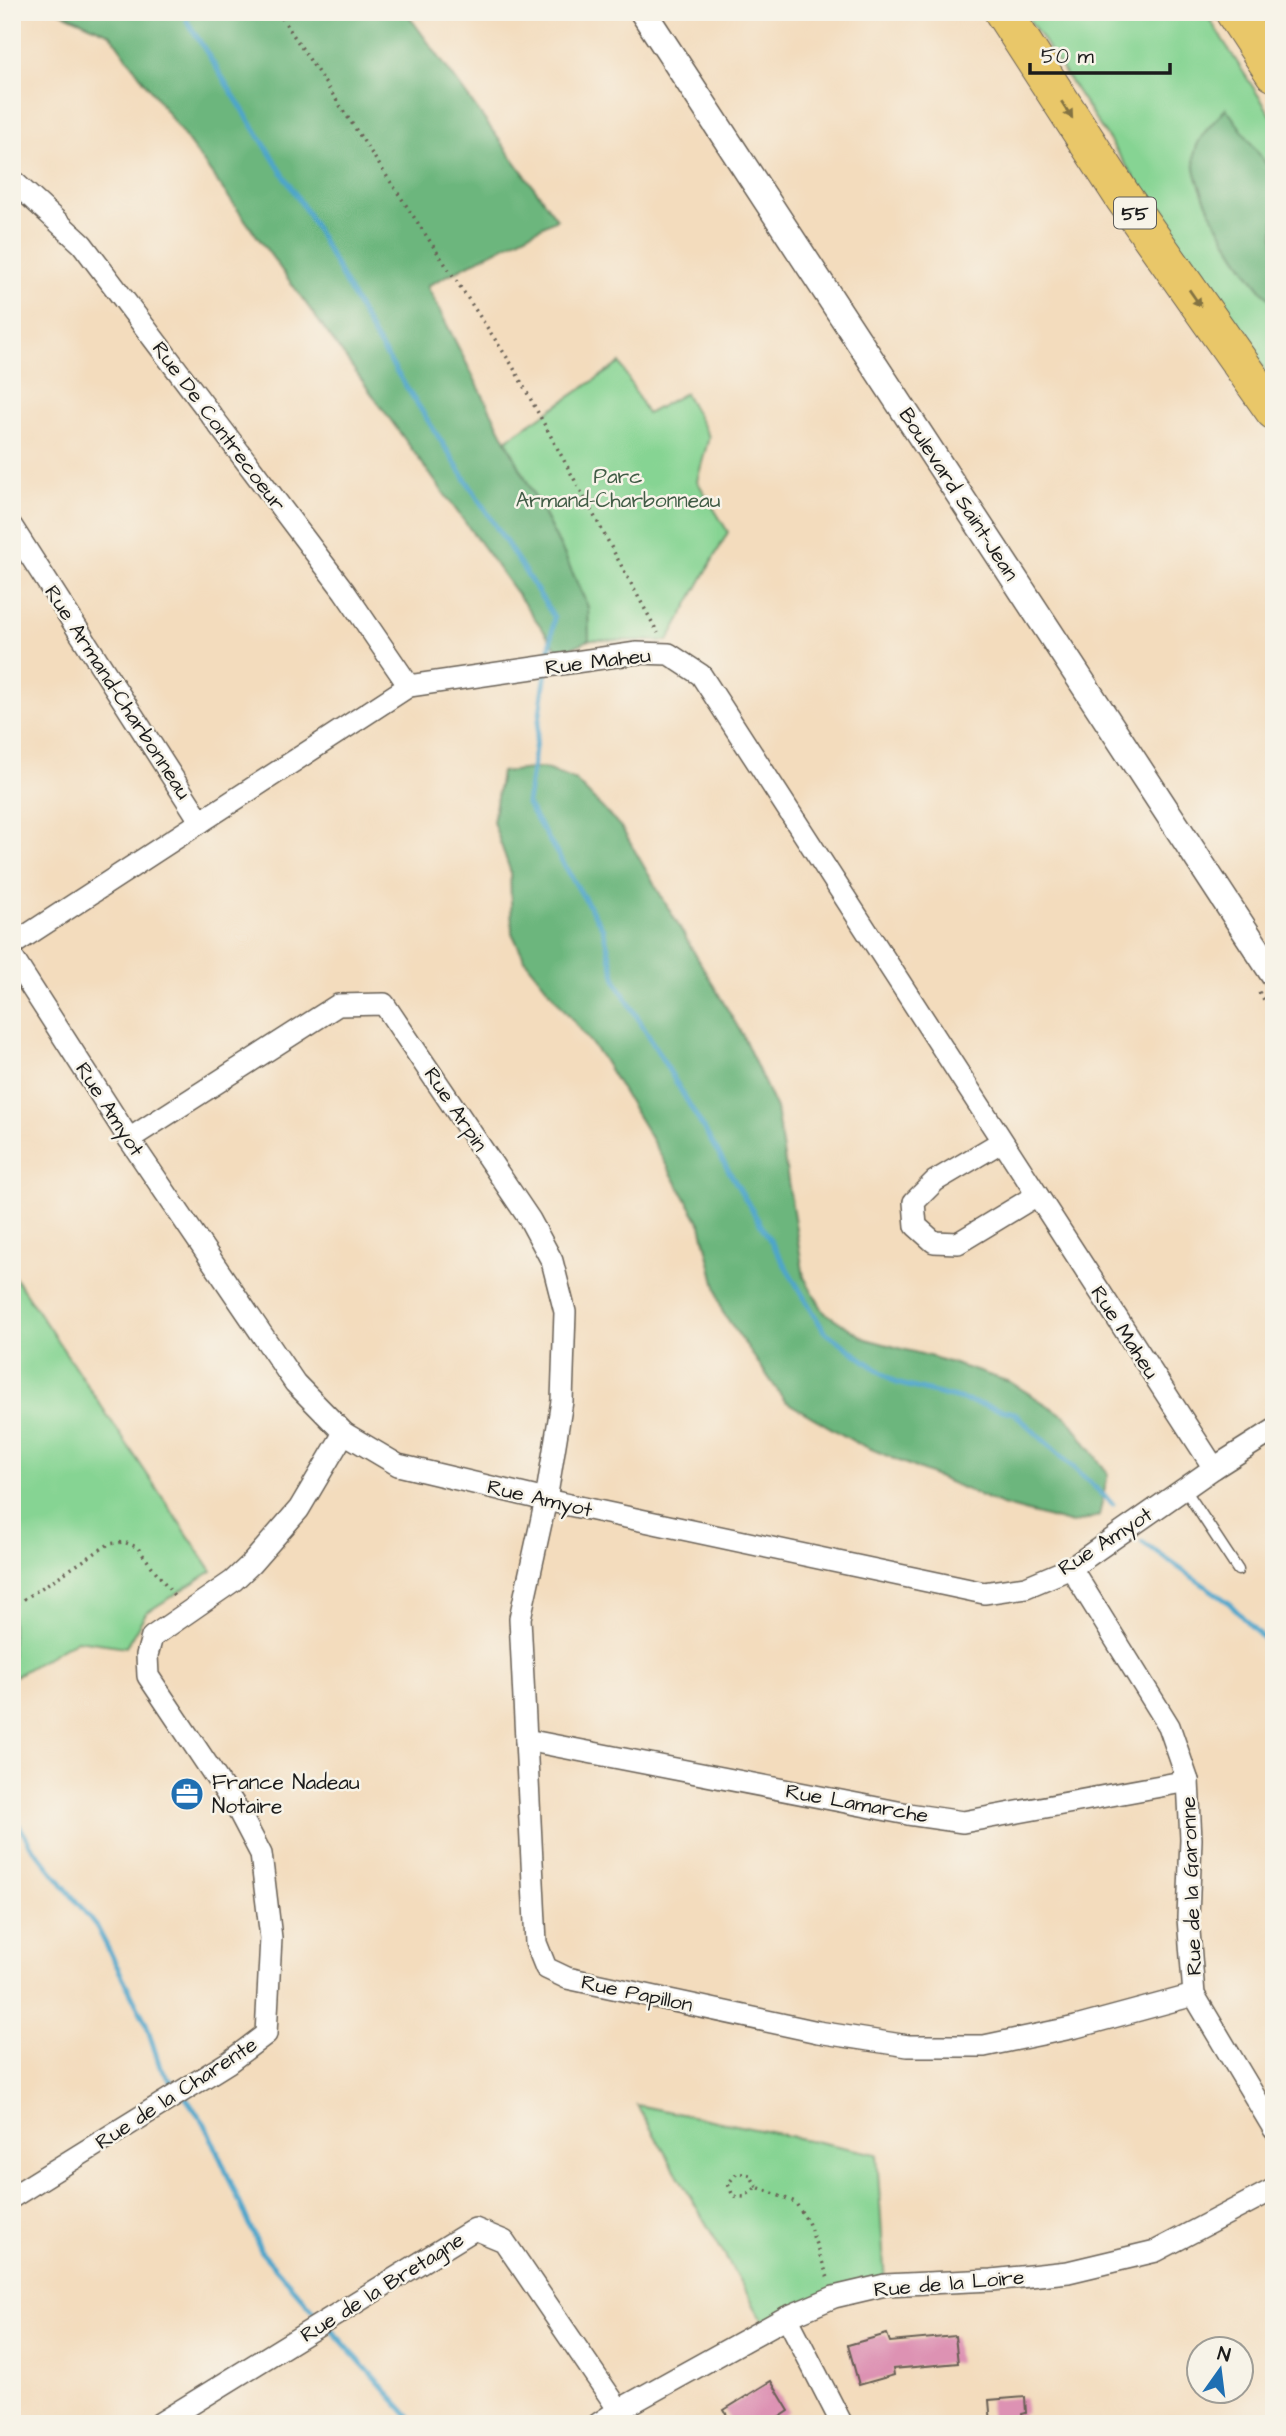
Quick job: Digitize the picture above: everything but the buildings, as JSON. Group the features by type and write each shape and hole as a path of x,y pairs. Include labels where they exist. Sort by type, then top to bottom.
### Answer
{"highway":[{"name":"55","path":"1003,12 1124,197 1274,411"},
{"path":"1234,12 1274,73"}],"street":[{"name":"Boulevard Saint-Jean","path":"643,12 1274,975"},
{"name":"Rue De Contrecoeur","path":"12,180 82,244 344,591 409,686"},
{"name":"Rue Armand-Charbonneau","path":"12,527 201,822"},
{"name":"Rue Maheu","path":"12,945 409,686 637,653 669,654 701,675 1214,1468"},
{"name":"Rue Amyot","path":"12,957 129,1139 295,1383 344,1433 398,1465 546,1500 984,1593 1026,1587 1071,1568 1214,1468 1274,1430"},
{"name":"Rue Arpin","path":"129,1139 338,1006 384,1003 530,1220 552,1261 565,1312 562,1401 546,1500"},
{"path":"1001,1142 934,1181 914,1202 916,1226 934,1242 958,1243 1037,1195"},
{"name":"Rue de la Charente","path":"12,2197 229,2063 266,2034 271,1938 261,1854 239,1812 148,1676 147,1655 152,1637 233,1581 259,1555 299,1509 344,1433"},
{"name":"Rue Papillon","path":"546,1500 520,1618 536,1943 546,1968 568,1978 818,2032 908,2046 984,2046 1076,2027 1194,1995"},
{"name":"Rue de la Garonne","path":"1071,1568 1169,1726 1188,1781 1191,1839 1188,1918 1194,1995 1274,2129"},
{"name":"Rue Lamarche","path":"526,1740 908,1814 963,1822 1188,1781"},
{"name":"Rue de la Loire","path":"598,2424 787,2317 834,2297 885,2285 992,2280 1069,2272 1156,2251 1274,2189"},
{"name":"Rue de la Bretagne","path":"159,2424 475,2229 504,2241 620,2410"},
{"path":"787,2317 842,2424"}],"lane":[{"path":"1184,1489 1238,1570"}],"path":[{"path":"278,12 512,365 669,654"},
{"path":"12,1607 109,1544 124,1542 137,1547 187,1612"},
{"path":"757,2187 744,2197 733,2196 728,2184 737,2173 750,2175 757,2187 795,2202 808,2222 834,2297"}],"green space":[{"path":"60,12 406,12 557,219 427,286 564,554 588,607 589,640 560,653 110,34"},
{"path":"1024,12 1205,12 1274,120 1274,175 1226,109 1212,123 1197,146 1195,167 1210,209 1235,255 1274,303 1274,383 1239,335"},
{"path":"1226,108 1274,175 1274,303 1235,255 1200,187 1195,167 1195,152 1200,140"},
{"name":"Parc Armand-Charbonneau","path":"620,363 647,414 685,393 709,437 697,481 728,532 668,641 589,640 588,607 506,440"},
{"path":"543,768 575,780 621,827 743,1036 776,1109 804,1277 824,1312 866,1339 1010,1382 1068,1418 1108,1474 1099,1516 1072,1524 1002,1505 855,1442 785,1401 722,1311 701,1225 649,1135 601,1056 525,960 512,933 510,870 493,822 501,772"},
{"path":"12,1273 212,1571 146,1613 126,1647 77,1640 12,1678"},
{"path":"637,2105 877,2154 885,2285 767,2328"}],"waterway":[{"path":"187,21 308,214 375,338 554,617 548,662"},
{"path":"546,672 527,804 603,929 617,983 824,1331 896,1383 1014,1413 1113,1504"},
{"path":"1142,1542 1228,1602 1274,1650"},
{"path":"12,1813 30,1844 97,1927 146,2023 160,2067 178,2090"},
{"path":"185,2097 205,2124 262,2253 321,2319"},
{"path":"328,2326 416,2424"}],"place":[{"name":"France Nadeau Notaire","path":"187,1794"}]}
